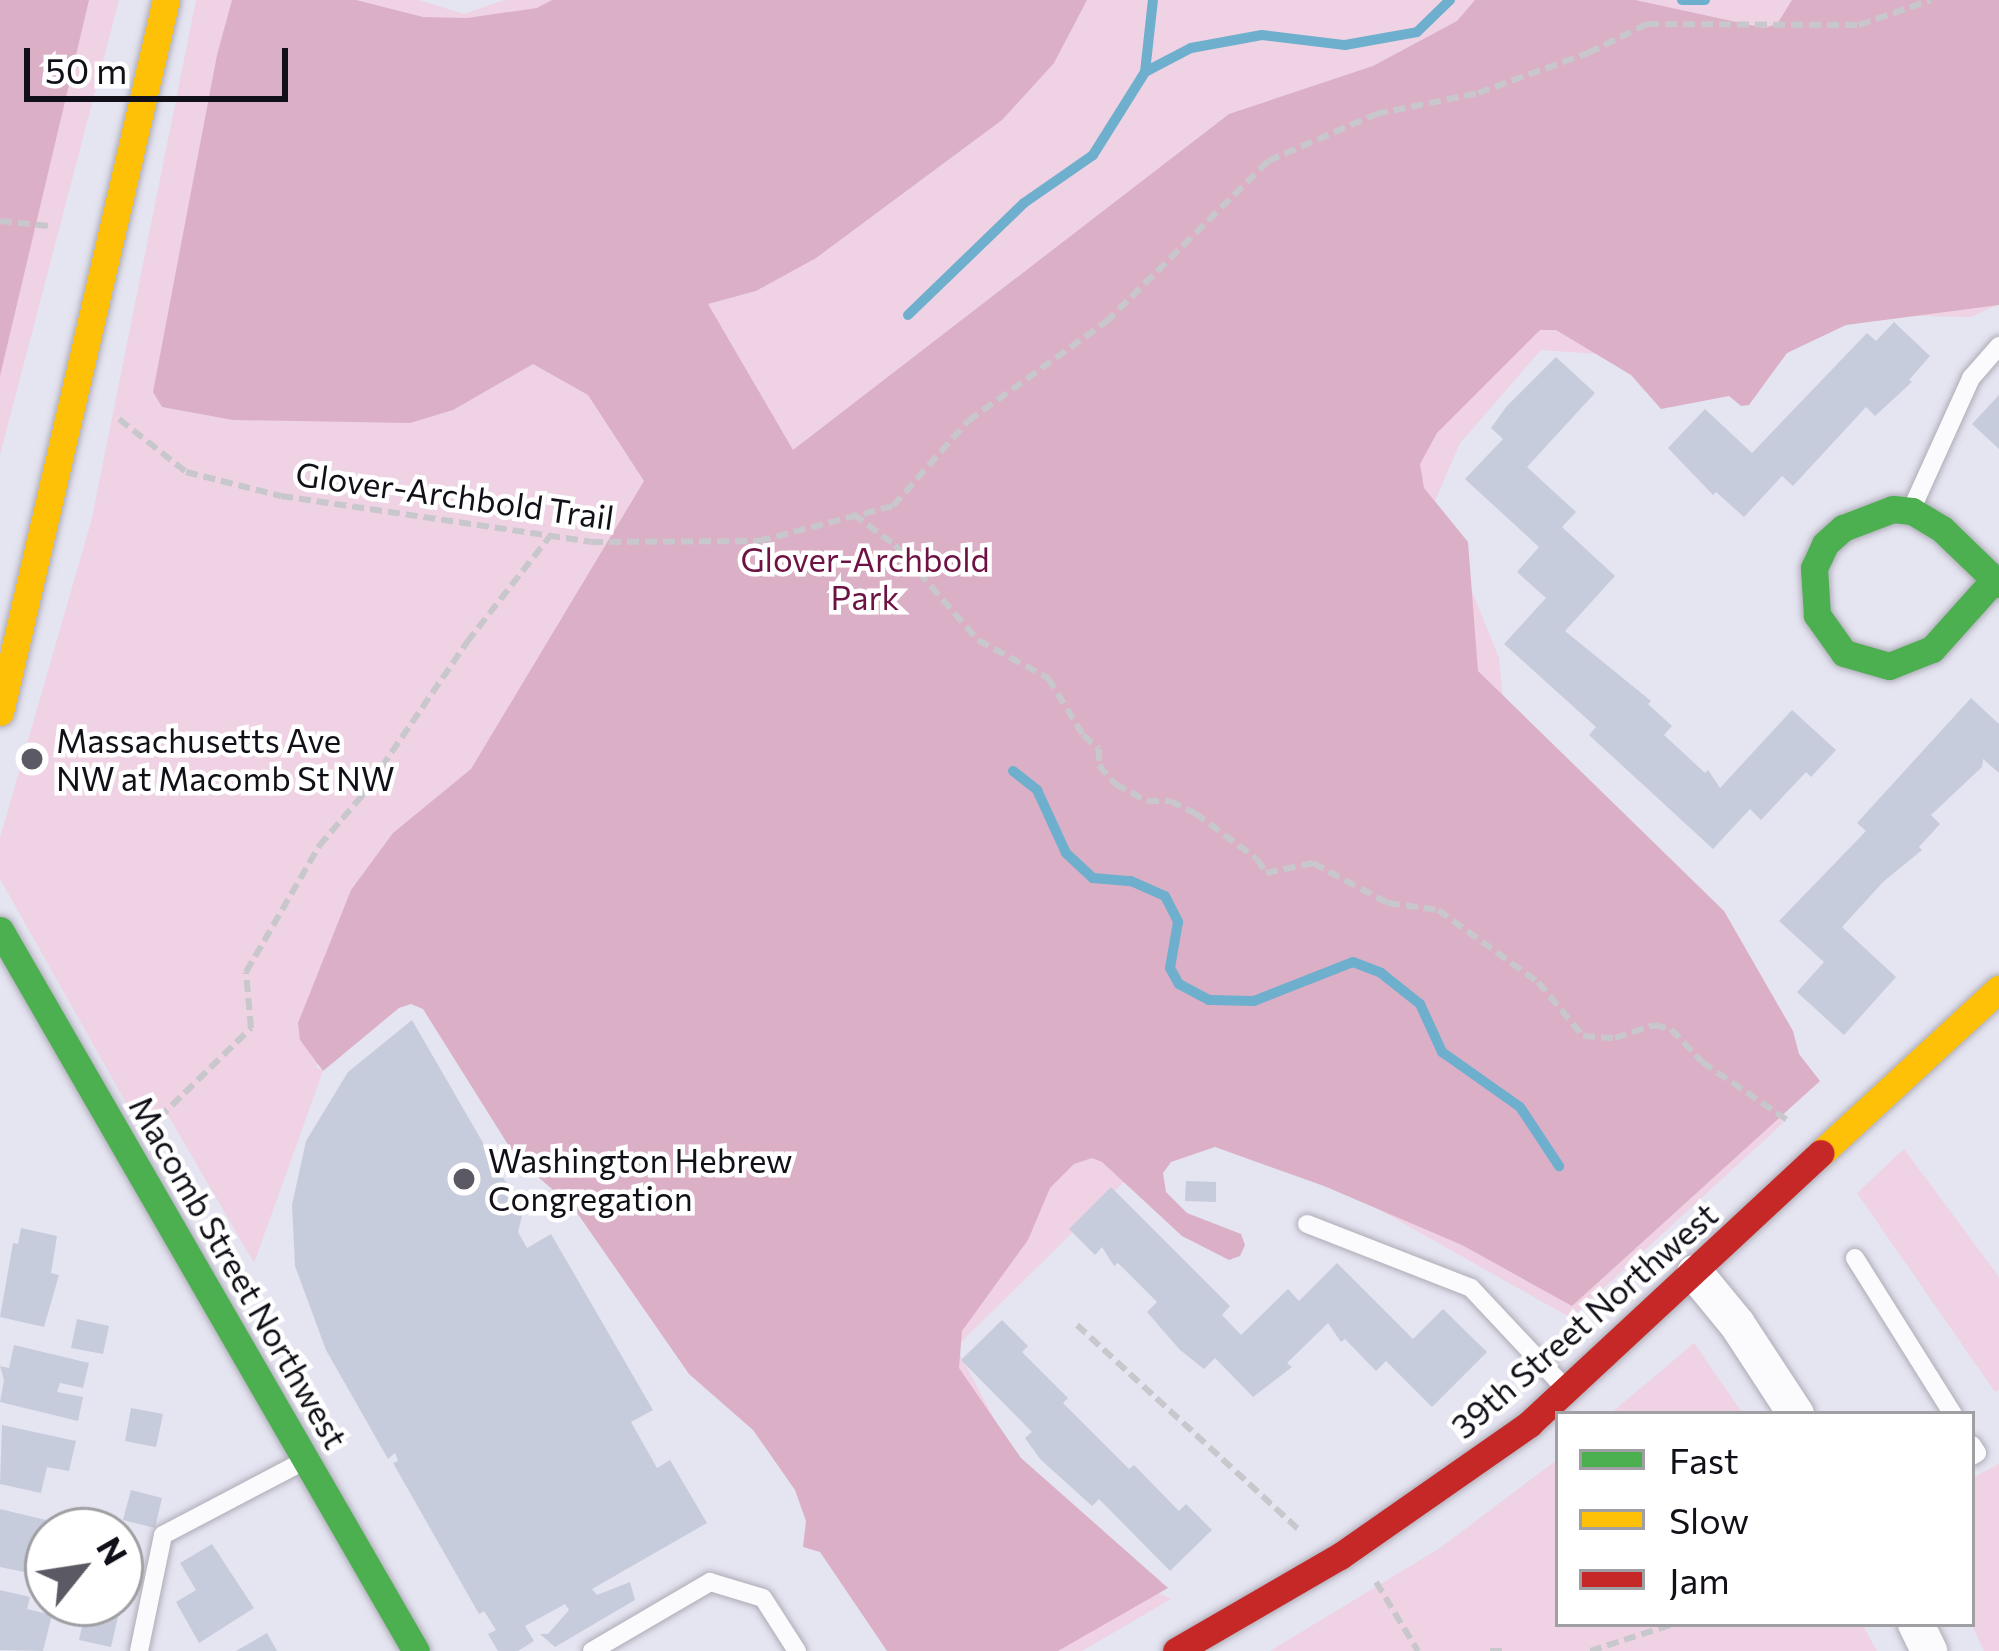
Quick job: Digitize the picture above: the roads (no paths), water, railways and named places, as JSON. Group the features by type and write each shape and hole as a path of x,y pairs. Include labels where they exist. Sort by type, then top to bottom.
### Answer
{"street":[{"path":"0,712 166,0"},
{"path":"1912,511 1942,529 1996,582 1932,649 1912,661 1865,663 1844,652 1816,615 1814,568 1825,544 1869,516 1912,511"},
{"name":"Macomb Street Northwest","path":"0,930 416,1651"},
{"name":"39th Street Northwest","path":"1176,1651 1321,1567 1477,1464 1567,1390 1999,988"},
{"path":"1695,1273 1737,1324 1794,1411"}],"lane":[{"path":"1912,511 1970,378 1999,346"},
{"path":"1307,1224 1471,1288 1567,1390"},
{"path":"1856,1258 1951,1411"},
{"path":"139,1651 163,1535 306,1460"},
{"path":"592,1651 710,1582 764,1598 796,1651"}],"waterway":[{"path":"1145,72 1153,0"},
{"path":"908,315 1024,203 1093,155 1145,72 1191,48 1262,35 1345,45 1417,32 1450,0"},
{"path":"1682,0 1705,0"},
{"path":"1013,771 1037,790 1066,853 1093,878 1131,881 1165,896 1178,922 1170,968 1179,984 1209,1000 1254,1001 1353,962 1381,973 1420,1004 1442,1052 1520,1107 1559,1166"}],"place":[{"name":"Massachusetts Ave NW at Macomb St NW","path":"32,759"},
{"name":"Washington Hebrew Congregation","path":"464,1179"}],"park label":[{"name":"Glover-Archbold Park","path":"865,578"}]}
